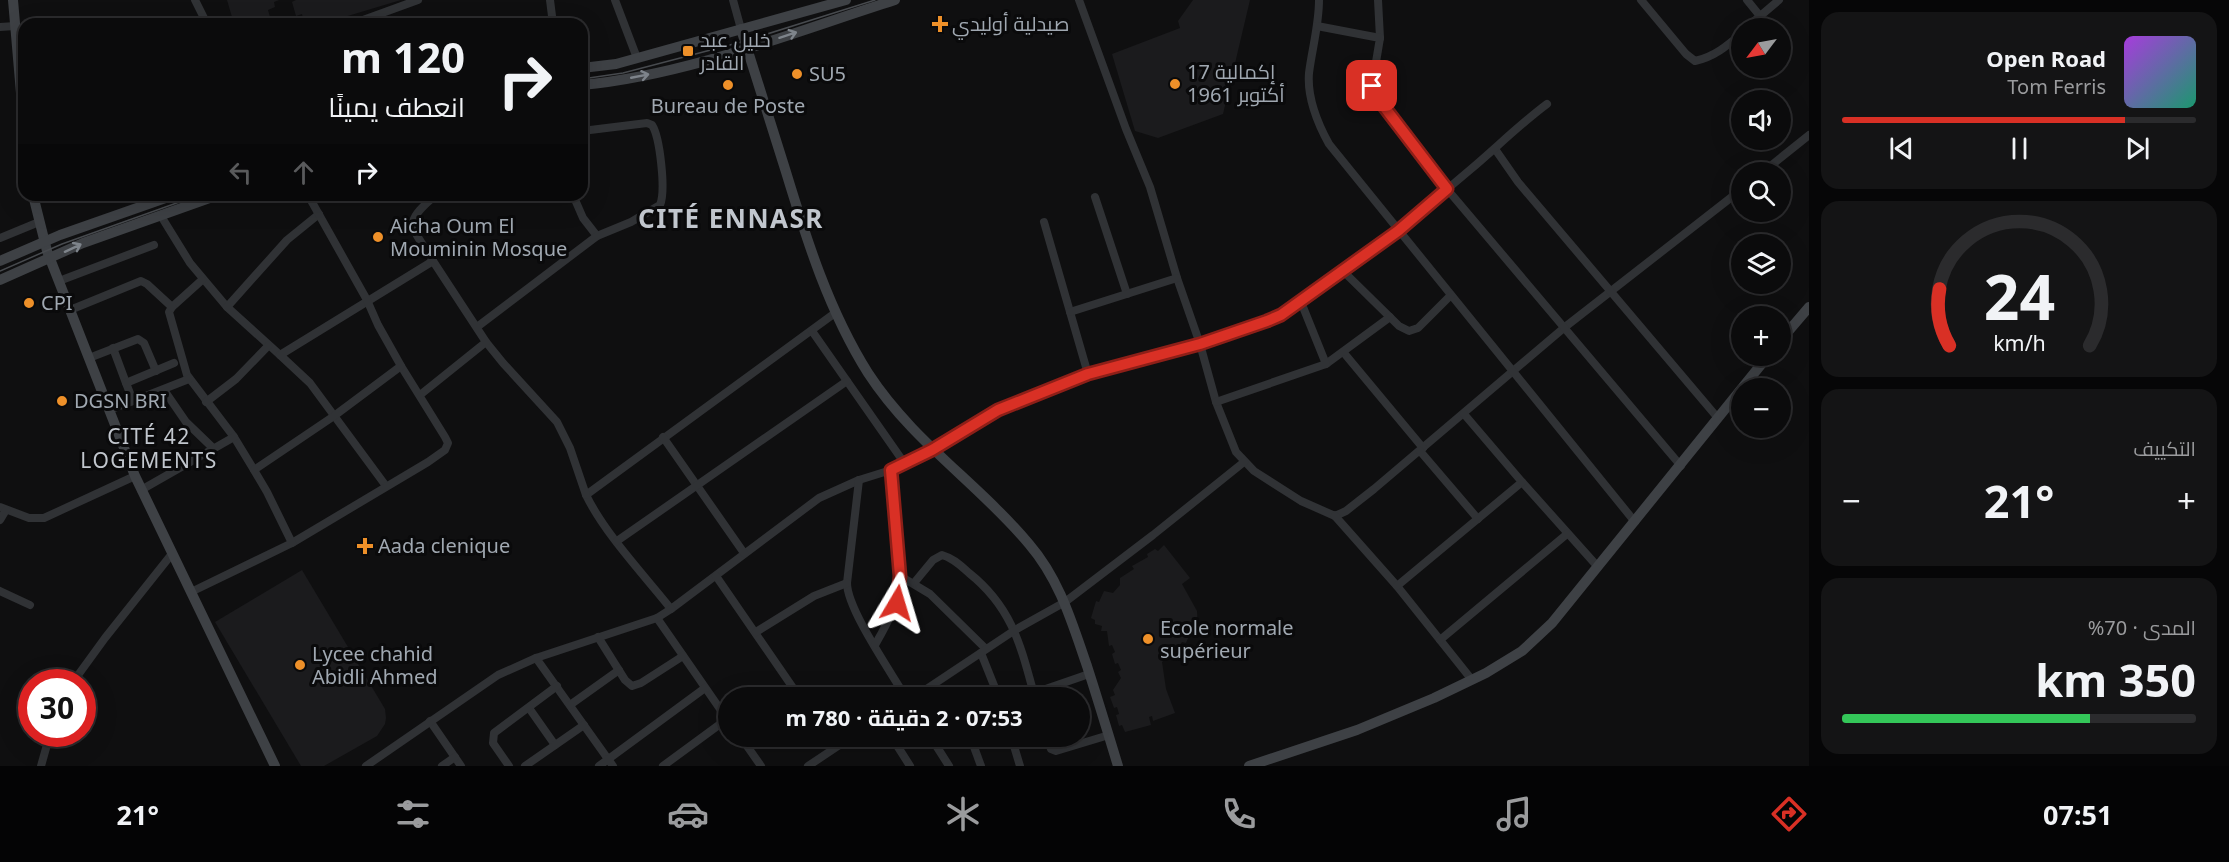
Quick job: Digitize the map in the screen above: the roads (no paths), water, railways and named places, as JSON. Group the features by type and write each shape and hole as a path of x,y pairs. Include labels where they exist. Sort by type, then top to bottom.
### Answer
{"street":[{"path":"13,0 18,60"},
{"path":"195,0 204,18"},
{"path":"368,18 418,0"},
{"path":"550,0 552,18"},
{"path":"615,0 637,58"},
{"path":"733,0 797,209 835,313 852,346 880,390 932,450 1030,545 1065,602 1118,766"},
{"path":"588,67 616,64 846,0"},
{"path":"588,84 647,75 747,48 895,0"},
{"path":"1078,0 1150,187 1216,402 1230,438 1244,462 1301,501 1335,516 1397,586 1472,680"},
{"path":"1319,0 1309,82 1323,133 1398,231 1635,522"},
{"path":"1378,0 1380,38 1372,86 1379,100 1447,189 1681,466"},
{"path":"1641,0 1686,54 1695,61 1707,59 1731,42"},
{"path":"1747,0 1760,16"},
{"path":"1758,18 1779,0"},
{"path":"0,27 15,26"},
{"path":"1317,26 1380,38"},
{"path":"371,765 485,682 536,658 657,618 819,498 905,464 998,410 1088,374 1200,344 1267,321 1300,302 1398,231 1495,149 1524,120 1547,104"},
{"path":"477,327 597,236 632,222 660,205 663,192 654,129 647,123 588,130"},
{"path":"1775,162 1809,135"},
{"path":"1495,149 1518,182 1717,417"},
{"path":"1095,197 1127,294"},
{"path":"1335,516 1346,511 1422,449 1565,327 1731,198"},
{"path":"34,201 44,242 135,476 171,555 275,766"},
{"path":"0,261 44,242 157,201"},
{"path":"0,279 83,243 202,201"},
{"path":"191,592 292,543 428,462 448,445 378,325 368,300 311,201"},
{"path":"428,201 416,211 412,219 413,227 433,261 502,363 557,422 570,448 586,495 594,510 671,609"},
{"path":"575,201 579,212 597,236"},
{"path":"227,308 287,240 319,214"},
{"path":"161,216 202,280 227,308 304,377 386,486"},
{"path":"0,238 39,222"},
{"path":"1044,222 1088,374"},
{"path":"58,280 154,245"},
{"path":"280,355 433,261"},
{"path":"1343,271 1399,326 1409,331 1418,328 1451,295"},
{"path":"1070,312 1177,278"},
{"path":"202,280 172,307 169,313 182,362 189,379 234,437 267,492 292,543"},
{"path":"70,310 141,281 172,307"},
{"path":"1300,302 1326,364"},
{"path":"1791,328 1809,307"},
{"path":"586,495 835,313"},
{"path":"1216,402 1326,364 1390,317"},
{"path":"812,331 905,464"},
{"path":"89,357 140,339 156,371"},
{"path":"420,395 486,342"},
{"path":"206,402 236,379 268,346"},
{"path":"113,348 133,401"},
{"path":"1344,352 1478,519"},
{"path":"126,382 174,363"},
{"path":"254,470 334,416 401,366"},
{"path":"1249,766 1357,730 1434,698 1472,680 1522,651 1552,623 1760,366"},
{"path":"109,410 189,379"},
{"path":"617,541 847,381"},
{"path":"164,390 186,422 214,449"},
{"path":"1464,414 1598,567"},
{"path":"141,490 234,437"},
{"path":"663,437 744,553"},
{"path":"929,687 1015,630 1065,602 1154,535 1244,462"},
{"path":"875,645 895,609 900,576 891,470"},
{"path":"0,520 3,509 29,518 44,518 135,476"},
{"path":"860,480 847,583 848,594 853,607 900,687"},
{"path":"1397,586 1522,482"},
{"path":"1440,640 1567,534"},
{"path":"83,669 171,555"},
{"path":"914,583 940,555 947,556 975,577 992,595 1015,630 1032,687"},
{"path":"716,576 793,687"},
{"path":"900,576 930,594 983,651 995,687"},
{"path":"756,632 813,596 847,583"},
{"path":"0,591 30,605"},
{"path":"657,618 718,706"},
{"path":"598,637 628,683 637,685 683,656"},
{"path":"536,658 610,763"},
{"path":"570,705 619,670"},
{"path":"1055,687 1089,674"},
{"path":"509,766 495,748 492,737 497,730 557,686"},
{"path":"599,766 610,763 705,688"},
{"path":"529,708 555,746"},
{"path":"430,721 461,766"},
{"path":"525,766 584,725"},
{"path":"663,766 718,727"},
{"path":"1090,741 1109,735"},
{"path":"41,766 46,747"},
{"path":"747,747 760,766"},
{"path":"808,766 836,747"},
{"path":"898,747 910,766"},
{"path":"937,747 949,766"},
{"path":"974,747 981,766"},
{"path":"1014,747 1020,766"},
{"path":"1050,747 1056,751 1069,747"},
{"path":"442,766 455,757"}],"tram line":[{"path":"588,78 623,73 745,41 875,0"},
{"path":"0,271 62,244 182,201"}],"place":[{"name":"صيدلية أوليدي","path":"940,24"},
{"name":"خليل عبد القادر","path":"688,51"},
{"name":"SU5","path":"797,74"},
{"name":"إكمالية 17 أكتوبر 1961","path":"1175,84"},
{"name":"Bureau de Poste","path":"728,85"},
{"name":"Aicha Oum El Mouminin Mosque","path":"378,237"},
{"name":"CPI","path":"29,303"},
{"name":"DGSN BRI","path":"62,401"},
{"name":"Aada clenique","path":"365,546"},
{"name":"Ecole normale supérieur","path":"1148,639"},
{"name":"Lycee chahid Abidli Ahmed","path":"300,665"}],"district":[{"name":"CITÉ ENNASR","path":"731,219"},
{"name":"CITÉ 42 LOGEMENTS","path":"149,449"}]}
